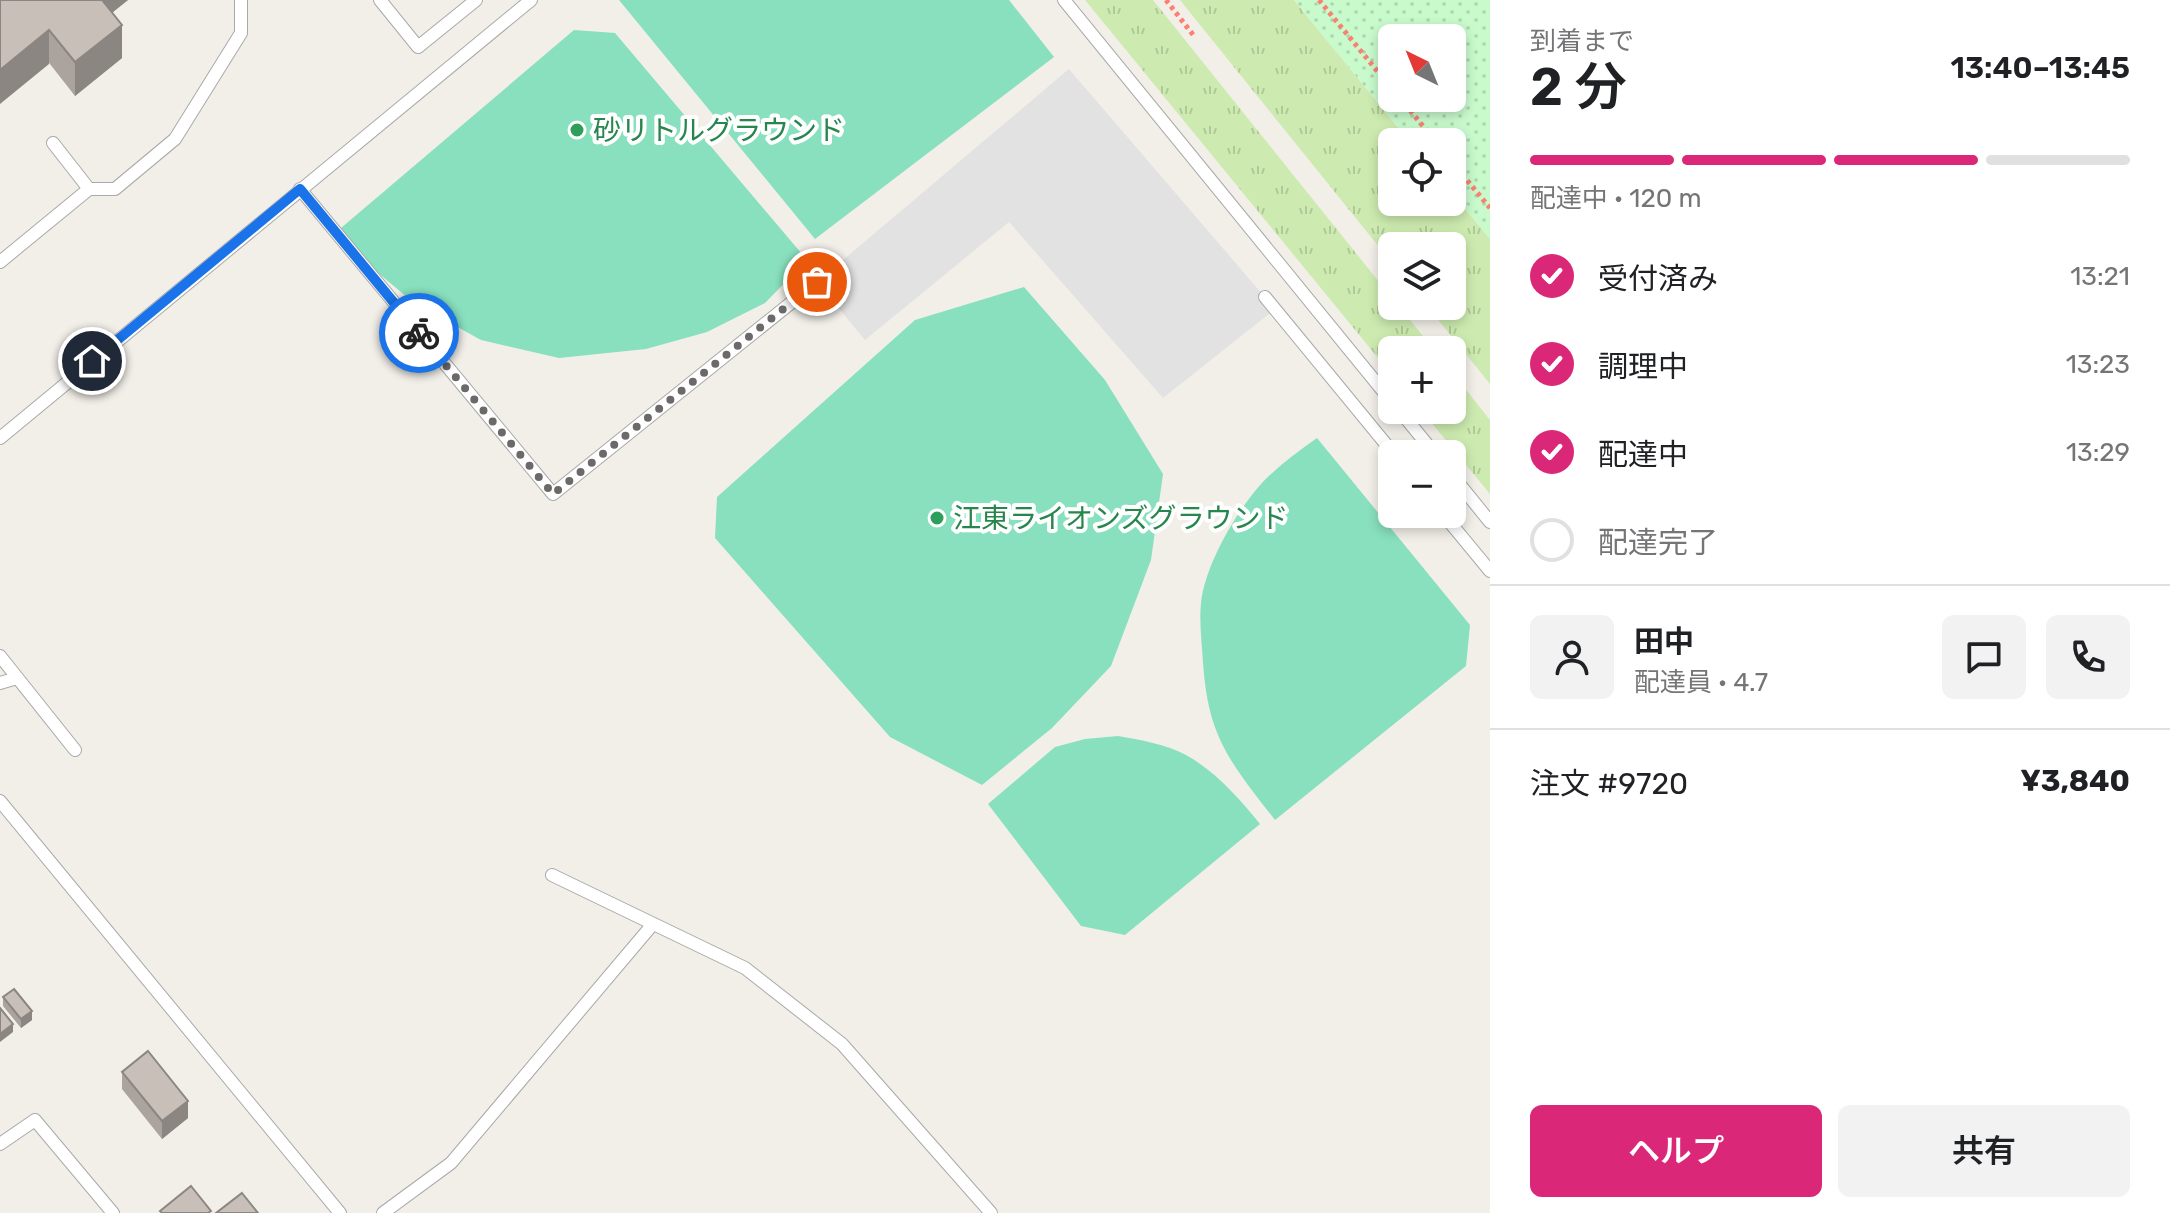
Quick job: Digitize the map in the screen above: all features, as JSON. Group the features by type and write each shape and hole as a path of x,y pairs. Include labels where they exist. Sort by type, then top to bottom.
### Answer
{"lane":[{"path":"0,262 89,189 115,189 175,139 241,33 241,0"},
{"path":"380,0 418,47 476,0"},
{"path":"0,438 531,0"},
{"path":"1064,0 1378,385"},
{"path":"53,143 89,189"},
{"path":"300,189 553,494 817,282"},
{"path":"1265,297 1382,440"},
{"path":"1410,424 1424,440"},
{"path":"1466,492 1490,522"},
{"path":"1455,528 1490,571"},
{"path":"0,656 75,750"},
{"path":"0,683 17,678"},
{"path":"0,801 340,1213"},
{"path":"552,875 745,968 842,1044 991,1213"},
{"path":"383,1213 451,1163 653,924"},
{"path":"0,1144 35,1120 113,1213"}],"path":[{"path":"1166,0 1194,36"},
{"path":"1319,0 1378,72"},
{"path":"1411,112 1425,128"},
{"path":"1466,179 1490,208"}],"green space":[{"path":"619,0 1009,0 1054,57 815,239"},
{"path":"1085,0 1153,0 1378,281 1378,320 1410,320 1423,336 1378,336 1378,358"},
{"path":"1180,0 1294,0 1378,103 1378,112 1385,112 1399,128 1378,128 1378,216 1466,216 1466,210 1490,239 1490,384 1466,354 1466,336 1451,336 1438,320 1466,320 1466,232 1378,232 1378,246"},
{"path":"1294,0 1490,0 1490,239 1466,210 1466,128 1399,128 1385,112 1466,112 1466,24 1378,24 1378,103"},
{"name":"砂リトルグラウンド","path":"574,30 615,33 807,260 765,303 707,332 646,349 559,358 481,340 414,303 364,261 341,228"},
{"name":"江東ライオンズグラウンド","path":"1024,287 1105,380 1163,474 1151,560 1111,666 1052,728 982,785 890,737 715,538 717,497 915,320"},
{"path":"1466,390 1490,420 1490,494 1466,465 1466,440 1446,440 1432,424 1466,424"},
{"path":"1317,438 1378,513 1378,528 1391,528 1470,625 1466,666 1275,820 1236,769 1215,726 1209,708 1200,625 1204,588 1223,540 1251,496 1267,477"},
{"path":"1118,736 1170,748 1197,761 1244,804 1260,824 1125,935 1081,926 988,804 1055,747 1085,739"}],"shaded area":[{"path":"1069,69 1275,309 1163,398 1009,222 865,340 817,282"}],"building":[{"path":"0,0 102,0 122,25 75,62 49,30 0,70"},
{"path":"14,989 32,1011 21,1019 3,997"},
{"path":"0,1008 13,1024 0,1034"},
{"path":"148,1051 188,1101 162,1121 122,1072"},
{"path":"191,1186 211,1211 160,1211"},
{"path":"242,1193 258,1213 216,1213"}],"way so far":[{"path":"419,333 553,494 817,282"}],"place":[{"name":"砂リトルグラウンド","path":"577,130"},
{"name":"江東ライオンズグラウンド","path":"937,518"}],"route":[{"path":"92,361 300,189 419,333"}]}
